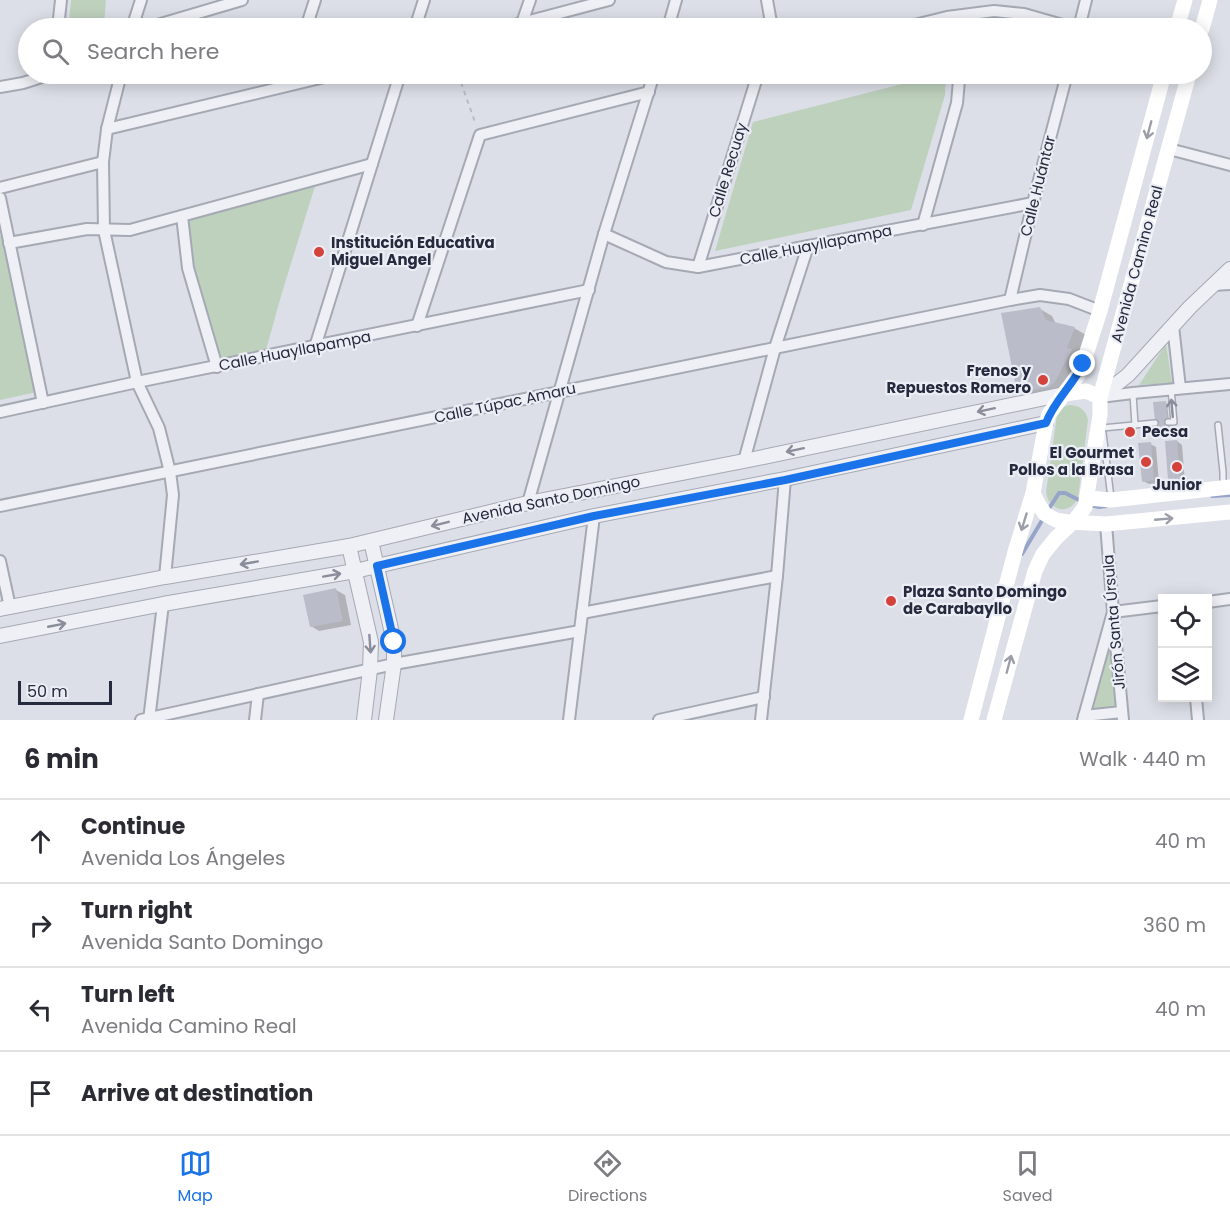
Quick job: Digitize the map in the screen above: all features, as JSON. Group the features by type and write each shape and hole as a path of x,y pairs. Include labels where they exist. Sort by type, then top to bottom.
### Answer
{"main road":[{"path":"1180,18 1185,0"},
{"path":"1205,18 1210,0"},
{"name":"Avenida Camino Real","path":"971,720 1033,493 1046,423 1049,414 1078,375 1083,364 1100,311 1161,84"},
{"name":"Avenida Camino Real","path":"994,720 1035,571 1043,555 1056,538 1085,507 1101,422 1100,397 1187,84"},
{"name":"Avenida Santo Domingo","path":"1064,394 1086,391 1100,397"},
{"path":"1087,498 1111,500 1227,487"},
{"path":"1033,493 1042,510 1050,517 1063,521 1106,524 1230,512"}],"street":[{"path":"59,18 61,0"},
{"path":"135,18 141,0"},
{"path":"177,18 222,3 242,0"},
{"path":"309,18 315,0"},
{"path":"418,18 424,0"},
{"path":"524,18 530,0"},
{"path":"541,18 609,0"},
{"path":"671,18 676,0"},
{"path":"767,0 770,18"},
{"path":"1082,18 1086,0"},
{"path":"967,18 994,11 1038,18"},
{"path":"0,87 18,84"},
{"path":"118,84 107,129 103,162 104,230 137,382 159,428 170,472 173,495 165,577"},
{"path":"107,129 276,84"},
{"path":"315,347 397,84"},
{"path":"528,503 604,234 651,84"},
{"name":"Calle Recuay","path":"698,267 755,84"},
{"path":"923,225 957,103 959,84"},
{"name":"Calle Huántar","path":"1010,300 1064,84"},
{"path":"417,326 480,135 649,92"},
{"path":"1169,149 1230,165"},
{"path":"0,188 103,162"},
{"path":"9,243 87,229 130,230 372,164"},
{"path":"0,198 43,403"},
{"name":"Calle Huayllapampa","path":"604,234 666,262 698,267 1033,203"},
{"path":"182,216 188,268 217,366"},
{"path":"744,461 775,348 808,246"},
{"path":"1100,397 1128,375 1230,269"},
{"path":"1213,285 1230,284"},
{"name":"Calle Huayllapampa","path":"0,412 590,290"},
{"name":"Calle Túpac Amaru","path":"0,506 1010,300 1040,295 1069,299 1100,311"},
{"path":"1173,326 1176,389"},
{"path":"1100,397 1230,384"},
{"name":"Avenida Santo Domingo","path":"5,608 165,577 349,546 528,503 744,461 1064,394"},
{"name":"Avenida Santo Domingo","path":"0,636 163,604 355,572 594,516 785,480 1046,423"},
{"path":"761,720 785,480"},
{"path":"569,720 594,516"},
{"name":"Jirón Santa Úrsula","path":"1106,524 1123,716"},
{"path":"371,541 394,642 394,664 386,720"},
{"path":"349,546 371,642 370,670 363,720"},
{"path":"0,561 5,608"},
{"path":"582,613 777,576"},
{"path":"1212,601 1230,599"},
{"path":"163,604 146,720 394,664 580,631"},
{"path":"1123,716 1083,718 1113,612 1158,606"},
{"path":"255,720 258,694"},
{"path":"659,720 764,697"},
{"path":"1196,702 1198,720"}],"lane":[{"path":"1167,422 1173,422 1176,389"},
{"path":"1133,393 1135,425"},
{"path":"1111,500 1101,422 1135,425 1155,423"},
{"path":"1218,425 1223,472 1227,487"}],"path":[{"path":"462,84 480,135"}],"green space":[{"path":"71,0 106,0 105,18 69,18"},
{"path":"902,84 946,84 945,95 911,210 715,251 753,122"},
{"path":"315,186 266,350 222,360 193,267 188,221"},
{"path":"0,236 37,392 0,400"},
{"path":"1166,344 1172,383 1139,385"},
{"path":"1069,405 1081,409 1086,413 1088,420 1078,498 1069,507 1059,509 1051,503 1046,492 1057,415"},
{"path":"1109,642 1119,720 1090,720"}],"building":[{"path":"1040,307 1046,320 1075,327 1067,348 1072,349 1055,382 1049,387 1017,392 1001,313"},
{"path":"1166,401 1168,428 1156,429 1153,402"},
{"path":"1177,440 1180,480 1168,480 1165,441"},
{"name":"El Gourmet Pollos a la Brasa","path":"1151,442 1154,480 1142,482 1138,443"},
{"path":"336,588 343,621 310,627 303,595"}],"waterway":[{"path":"1048,510 1059,493 1065,493 1083,502"},
{"path":"1212,496 1230,495"},
{"path":"1090,505 1106,506"},
{"path":"1022,554 1044,517"}],"place":[{"name":"Institución Educativa Miguel Angel","path":"319,252"},
{"name":"Frenos y Repuestos Romero","path":"1043,380"},
{"name":"Pecsa","path":"1130,432"},
{"name":"El Gourmet Pollos a la Brasa","path":"1146,462"},
{"name":"Junior","path":"1177,467"},
{"name":"Plaza Santo Domingo de Carabayllo","path":"891,601"}],"route":[{"path":"394,642 377,566 594,516 785,480 1046,423 1049,414 1078,375 1083,364"}]}
